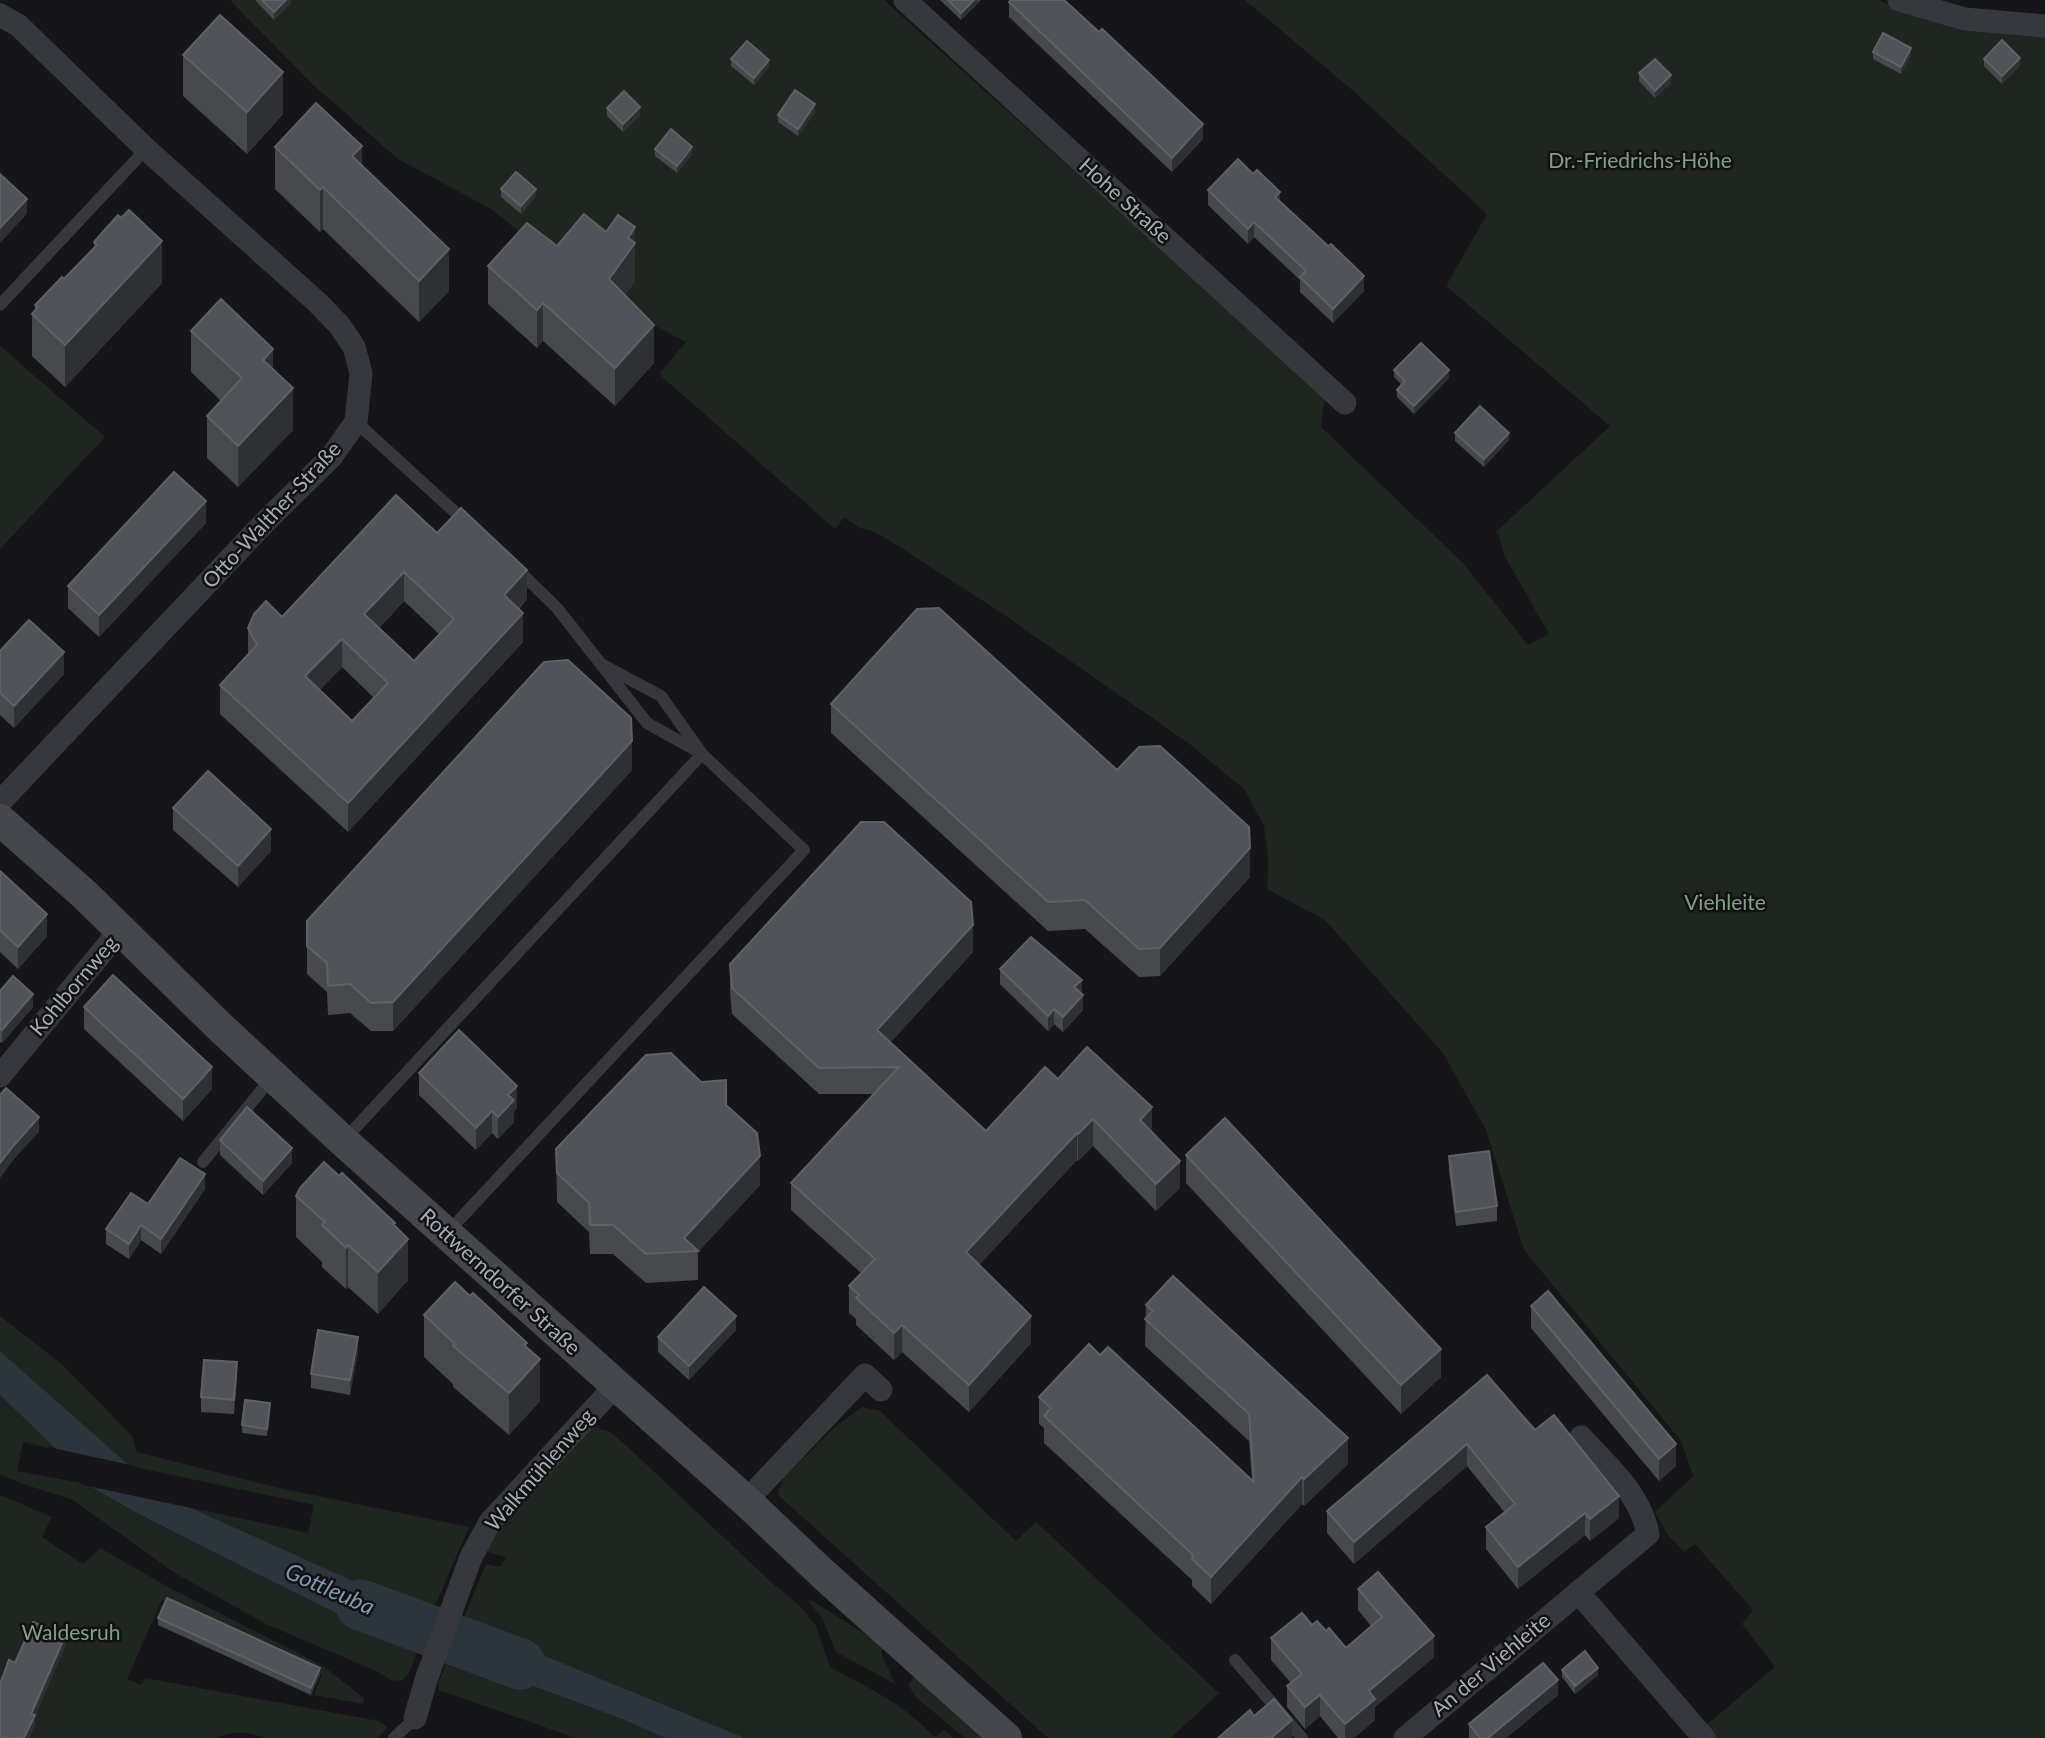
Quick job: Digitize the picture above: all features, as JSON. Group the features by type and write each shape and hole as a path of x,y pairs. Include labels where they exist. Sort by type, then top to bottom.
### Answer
{"main road":[{"name":"Rottwerndorfer Straße","path":"0,820 121,929 343,1141 746,1501 1006,1738"}],"street":[{"name":"Hohe Straße","path":"905,0 1345,402"},
{"path":"1899,0 1965,19 2045,26"},
{"name":"Otto-Walther-Straße","path":"0,15 18,25 146,149 318,303 340,326 354,346 361,373 356,422 331,457 265,522 0,802"},
{"name":"Kohlbornweg","path":"0,1076 121,929"},
{"path":"746,1501 865,1376 881,1390"},
{"name":"Walkmühlenweg","path":"415,1718 471,1557 490,1521 616,1385"},
{"name":"An der Viehleite","path":"1405,1738 1648,1534 1645,1517 1634,1494 1581,1437"},
{"path":"1578,1592 1704,1738"}],"lane":[{"path":"0,305 146,149"},
{"path":"356,422 479,534"},
{"path":"506,559 557,608 647,723 702,754"},
{"path":"446,1234 804,850 702,754 661,696 603,664"},
{"path":"343,1141 702,754"},
{"path":"203,1162 273,1076"},
{"path":"1235,1660 1302,1738"},
{"path":"394,1738 415,1718"}],"green space":[{"name":"Viehleite","path":"230,0 884,0 1325,397 1321,427 1463,563 1528,645 1549,634 1505,557 1497,531 1610,426 1446,286 1487,214 1351,89 1245,0 1879,0 1897,8 2045,30 2045,1738 1715,1738 1705,1726 1775,1667 1742,1624 1753,1610 1695,1544 1684,1552 1668,1535 1655,1512 1693,1476 1681,1441 1524,1250 1486,1130 1443,1053 1325,920 1267,889 1268,859 1264,826 1244,789 1191,745 997,610 898,546 875,532 860,528 844,517 835,529 659,374 686,342 600,297 491,209 398,159 312,84"},
{"path":"0,346 105,437 0,549"},
{"path":"0,1316 64,1366 132,1436 137,1452 279,1488 469,1527 435,1606 373,1590 189,1507 308,1533 314,1505 130,1466 0,1351"},
{"path":"0,1395 57,1450 23,1442 17,1471 86,1484 137,1513 417,1653 409,1673 401,1681 391,1680 268,1625 175,1573 73,1500 0,1474"},
{"path":"862,1407 880,1411 1016,1541 1036,1522 1219,1693 1171,1738 1048,1738 777,1494 784,1477 834,1428"},
{"path":"592,1426 610,1432 630,1449 802,1608 816,1626 830,1667 899,1706 934,1737 944,1730 953,1738 745,1738 462,1622 486,1564 500,1567 506,1557 487,1552 499,1530"},
{"name":"Waldesruh","path":"0,1495 52,1517 42,1537 83,1564 100,1548 168,1587 323,1666 364,1698 363,1704 314,1695 322,1674 162,1600 127,1679 141,1685 145,1678 379,1721 388,1727 378,1738 265,1738 242,1733 218,1738 0,1738"},
{"path":"811,1600 882,1645 882,1655 895,1684 836,1652 822,1618 809,1602"},
{"path":"449,1655 622,1719 665,1738 576,1738 439,1690 438,1684"},
{"path":"915,1676 987,1738 965,1738 917,1698 908,1685"}],"water":[{"path":"0,1351 130,1466 189,1507 373,1590 435,1606 417,1653 137,1513 86,1484 57,1450 0,1395"},
{"path":"462,1622 745,1738 665,1738 622,1719 449,1655"}],"pier":[{"path":"48,1447 135,1466 205,1511 83,1485"},
{"path":"436,1603 438,1608 420,1654 416,1656"}],"building":[{"path":"262,0 286,0 274,12"},
{"path":"948,0 974,0 961,13"},
{"path":"1064,0 1099,32 1102,29 1203,124 1172,158 1009,2"},
{"path":"220,15 283,72 247,112 183,55"},
{"path":"1883,33 1911,48 1901,67 1873,52"},
{"path":"2002,40 2020,58 2002,76 1984,59"},
{"path":"747,41 769,60 754,78 731,59"},
{"path":"1655,59 1671,75 1655,91 1639,73"},
{"path":"795,90 815,104 798,129 778,115"},
{"path":"624,91 640,107 623,124 607,108"},
{"path":"316,103 362,146 352,156 449,249 419,281 323,187 320,190 275,147"},
{"path":"671,129 692,147 677,166 655,149"},
{"path":"1238,159 1253,174 1257,170 1280,192 1275,197 1364,276 1333,309 1300,277 1306,271 1254,222 1248,229 1208,190"},
{"path":"516,172 536,189 521,206 501,189"},
{"path":"0,174 27,199 0,228"},
{"path":"129,210 162,241 65,345 32,314 38,307 35,305 97,245 94,242 118,215 121,218"},
{"path":"584,214 606,232 618,215 635,227 628,238 635,243 609,279 654,325 615,368 543,303 537,310 488,266 527,223 557,246"},
{"path":"221,299 273,349 263,360 293,388 238,446 207,416 242,378 191,331"},
{"path":"1421,343 1449,370 1414,406 1397,390 1405,381 1394,370"},
{"path":"1480,406 1509,433 1484,459 1455,433"},
{"path":"174,472 206,501 99,615 68,586"},
{"path":"396,495 437,533 461,508 527,570 504,595 523,613 348,803 220,685 257,645 248,628 254,614 266,601 282,617","holes":["404,572 454,619 414,661 364,614","342,639 388,683 352,721 305,676"]},
{"path":"939,608 1117,770 1139,747 1160,746 1249,827 1250,848 1160,948 1139,949 1085,900 1048,902 831,704 917,609"},
{"path":"29,620 64,652 14,706 0,693 0,651"},
{"path":"568,660 631,718 632,741 393,1002 371,1003 350,984 328,986 327,963 307,946 307,921 544,662"},
{"path":"208,771 271,829 238,866 173,808"},
{"path":"861,822 884,822 971,902 973,925 877,1030 986,1131 1045,1067 1058,1079 1087,1047 1152,1107 1140,1120 1180,1161 1156,1184 1093,1119 1077,1133 966,1252 1031,1316 969,1385 902,1325 894,1333 856,1298 859,1295 849,1286 875,1259 791,1183 899,1067 819,1068 732,988 730,964"},
{"path":"0,871 47,914 18,947 0,930"},
{"path":"1031,937 1082,980 1074,987 1083,995 1063,1017 1054,1009 1048,1016 1000,969"},
{"path":"113,975 212,1067 183,1099 84,1007"},
{"path":"13,976 33,994 2,1030 0,991"},
{"path":"459,1030 517,1086 508,1095 514,1100 498,1117 492,1111 476,1128 419,1073"},
{"path":"671,1053 701,1082 726,1080 726,1105 757,1133 760,1156 684,1238 698,1251 646,1254 613,1225 590,1225 589,1203 557,1173 556,1149 646,1055"},
{"path":"6,1088 39,1117 0,1163 0,1095"},
{"path":"247,1107 292,1148 263,1181 220,1140"},
{"path":"1225,1118 1441,1349 1401,1385 1186,1155"},
{"path":"1489,1151 1497,1206 1456,1212 1449,1156"},
{"path":"180,1158 205,1174 161,1239 141,1225 129,1244 106,1229 131,1193 148,1204"},
{"path":"324,1162 339,1176 342,1173 395,1223 393,1224 408,1239 378,1272 348,1245 346,1248 322,1225 325,1222 296,1196"},
{"path":"1173,1276 1348,1438 1304,1479 1302,1477 1211,1577 1192,1559 1193,1555 1044,1416 1051,1408 1039,1397 1089,1344 1100,1355 1108,1347 1254,1482 1249,1414 1145,1319 1153,1311 1146,1305"},
{"path":"455,1282 470,1296 473,1293 527,1343 524,1345 540,1359 509,1393 453,1346 455,1344 424,1315"},
{"path":"704,1287 736,1316 689,1366 658,1337"},
{"path":"1548,1291 1676,1444 1659,1459 1531,1306"},
{"path":"318,1330 358,1337 350,1380 311,1374"},
{"path":"204,1360 237,1362 234,1400 201,1397"},
{"path":"1487,1375 1535,1430 1554,1415 1619,1496 1590,1519 1585,1513 1518,1567 1486,1527 1515,1504 1467,1444 1354,1542 1327,1511"},
{"path":"245,1400 270,1403 267,1429 242,1425"},
{"path":"1378,1572 1434,1636 1369,1691 1375,1699 1345,1724 1320,1695 1305,1707 1287,1686 1302,1674 1271,1638 1302,1613 1312,1625 1317,1621 1326,1631 1329,1628 1346,1648 1382,1617 1358,1589"},
{"path":"167,1598 320,1668 311,1688 158,1618"},
{"path":"33,1622 65,1636 31,1714 35,1715 24,1738 0,1738 0,1684 9,1660 15,1663"},
{"path":"1585,1651 1598,1668 1575,1686 1562,1670"},
{"path":"1543,1663 1558,1680 1488,1738 1480,1738 1469,1724"},
{"path":"1274,1699 1292,1720 1273,1738 1218,1738 1250,1710 1254,1716"}],"waterway":[{"name":"Gottleuba","path":"361,1605 520,1664"}],"park label":[{"name":"Dr.-Friedrichs-Höhe","path":"1640,161"}]}
